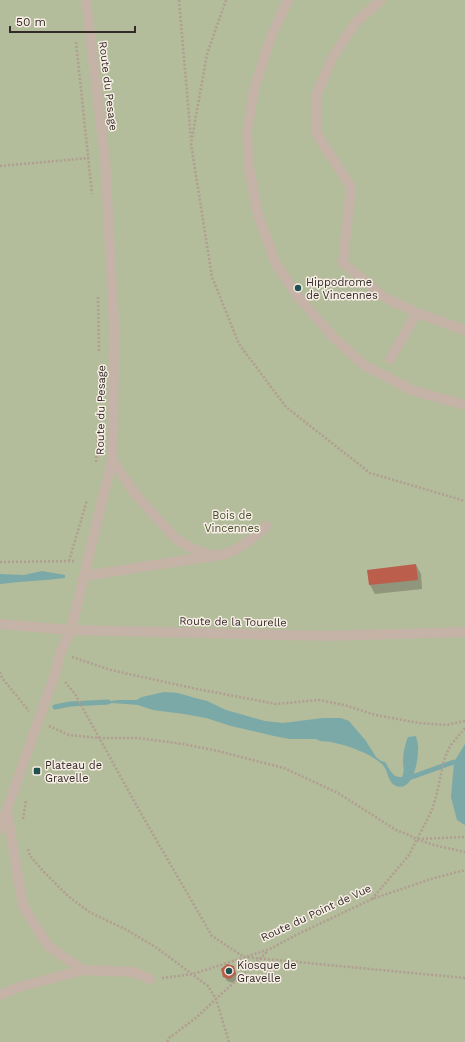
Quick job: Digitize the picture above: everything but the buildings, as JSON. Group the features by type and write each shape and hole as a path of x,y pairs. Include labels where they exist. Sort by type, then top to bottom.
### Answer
{"street":[{"name":"Route du Pesage","path":"0,830 56,671 60,653 71,630 112,460 114,325 105,158 86,0"},
{"path":"288,0 270,39 254,90 247,132 249,167 258,215 276,264 299,298 334,338 365,366 414,391 465,405"},
{"path":"381,0 356,22 332,58 316,96 316,133 351,187 343,263 382,296 417,313 465,330"},
{"path":"390,359 417,313"},
{"path":"112,460 136,494 176,539 189,547 214,557"},
{"path":"84,576 214,557 236,550 253,539 266,526"},
{"name":"Route de la Tourelle","path":"0,624 71,630 325,636 465,632"},
{"path":"7,812 23,906 48,946 83,970"},
{"path":"0,995 25,985 83,970 134,972 150,979"}],"path":[{"path":"179,0 191,144 212,277 239,344 286,407 370,473 465,501"},
{"path":"191,144 208,54 226,0"},
{"path":"76,40 92,195"},
{"path":"0,166 88,158 105,158"},
{"path":"97,293 99,355"},
{"path":"96,465 98,429"},
{"path":"69,561 89,494"},
{"path":"0,562 88,562"},
{"path":"60,653 111,670 192,688 276,704 319,700 344,705 376,715 419,723 446,725 465,721"},
{"path":"56,671 75,694 212,936 244,957 465,978"},
{"path":"0,672 2,678 37,722 69,735 99,738 138,738 183,744 218,751 284,768 338,793 396,830 409,835 416,840 465,852"},
{"path":"372,899 409,855 432,810 444,760 450,746 465,728"},
{"path":"22,826 27,793"},
{"path":"416,840 465,837"},
{"path":"28,848 30,856 69,897 91,913 125,929 157,948 208,986 216,999 229,1042"},
{"name":"Route du Point de Vue","path":"150,979 193,974 270,949 372,899 424,881 465,870"},
{"path":"167,1042 169,1038 197,1017 270,949"}],"green space":[{"name":"Bois de Vincennes","path":"0,0 465,0 465,1042 0,1042"}],"water":[{"path":"42,571 65,575 65,578 0,584 0,574 24,575"},
{"path":"164,692 178,693 207,701 226,710 265,721 283,723 323,718 341,718 349,721 366,741 376,757 385,762 394,775 399,777 402,777 404,769 403,755 408,737 416,736 418,749 417,762 413,776 410,782 405,785 400,787 394,785 382,764 361,751 344,745 316,739 290,739 231,726 206,718 153,710 138,705 112,703 103,705 102,702 136,700 142,697"},
{"path":"465,744 465,825 457,820 451,797 454,762"}],"waterway":[{"path":"55,707 70,704 108,702"},
{"path":"406,779 454,762"}],"place":[{"name":"Hippodrome de Vincennes","path":"298,288"},
{"name":"Plateau de Gravelle","path":"37,771"},
{"name":"Kiosque de Gravelle","path":"229,971"}]}
